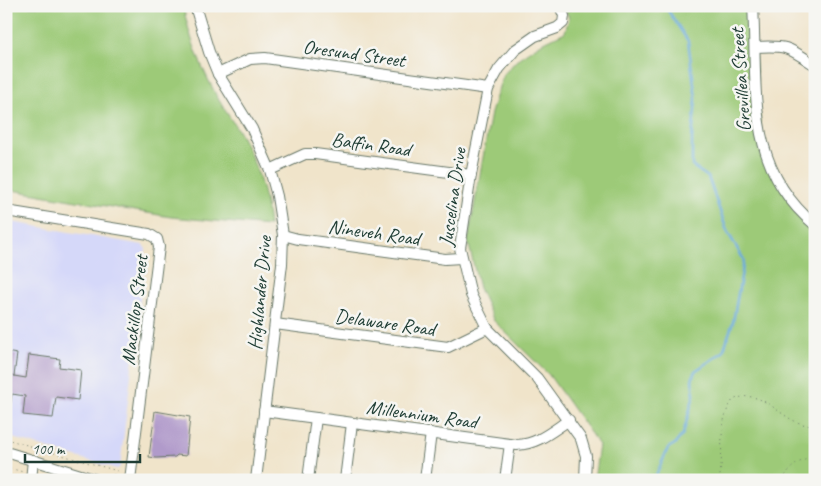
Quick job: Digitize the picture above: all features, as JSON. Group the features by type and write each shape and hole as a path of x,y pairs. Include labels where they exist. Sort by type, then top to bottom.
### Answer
{"street":[{"name":"Highlander Drive","path":"195,6 218,74 252,129 270,170 277,196 283,235 275,324 256,480"},
{"name":"Juscelina Drive","path":"560,6 564,16 563,23 557,28 536,36 516,50 504,62 488,90 461,233 461,258 471,295 487,328 537,378 569,420 584,448 586,456 585,480"},
{"name":"Grevillea Street","path":"753,6 758,121 761,137 770,168 787,197 815,225"},
{"path":"755,47 780,46 790,48 815,65"},
{"name":"Oresund Street","path":"218,74 250,59 265,58 488,90"},
{"name":"Baffin Road","path":"270,170 305,154 315,154 471,175"},
{"name":"Mackillop Street","path":"6,211 149,234 157,239 159,247 131,478"},
{"name":"Nineveh Road","path":"283,235 298,240 445,259 461,258"},
{"name":"Delaware Road","path":"275,324 448,348 487,328"},
{"name":"Millennium Road","path":"264,411 510,444 531,443 569,420"},
{"path":"308,480 316,418"},
{"path":"345,480 352,423"},
{"path":"425,480 431,433"},
{"path":"505,480 510,444"},
{"path":"6,452 97,480"},
{"path":"31,480 33,460"}],"path":[{"path":"719,480 723,425 728,407 733,400 746,397 763,400 790,419 815,428"},
{"path":"6,444 7,439 115,471 131,478 145,480"},
{"path":"783,480 797,463 807,458 815,458"},
{"path":"112,480 115,471"}],"shaded area":[{"path":"6,221 143,245 146,249 120,467 117,469 6,436"}],"green space":[{"path":"6,6 183,6 191,38 203,69 245,143 255,165 265,201 269,226 171,217 6,189"},
{"path":"564,6 751,6 763,156 815,228 815,480 594,480 599,445 549,375 494,321 479,288 468,241 491,113 504,74 519,58 540,44 565,32 569,18"}],"building":[{"path":"6,352 17,354 14,376 26,378 29,355 60,359 59,367 81,370 78,400 56,397 53,418 23,415 25,396 12,394 10,407 6,407"},
{"path":"155,411 190,417 186,456 149,457"}],"waterway":[{"path":"654,480 668,448 675,444 683,434 694,395 692,380 695,371 723,352 733,322 744,260 727,231 708,177 692,166 692,138 696,99 688,41 665,6"}]}
